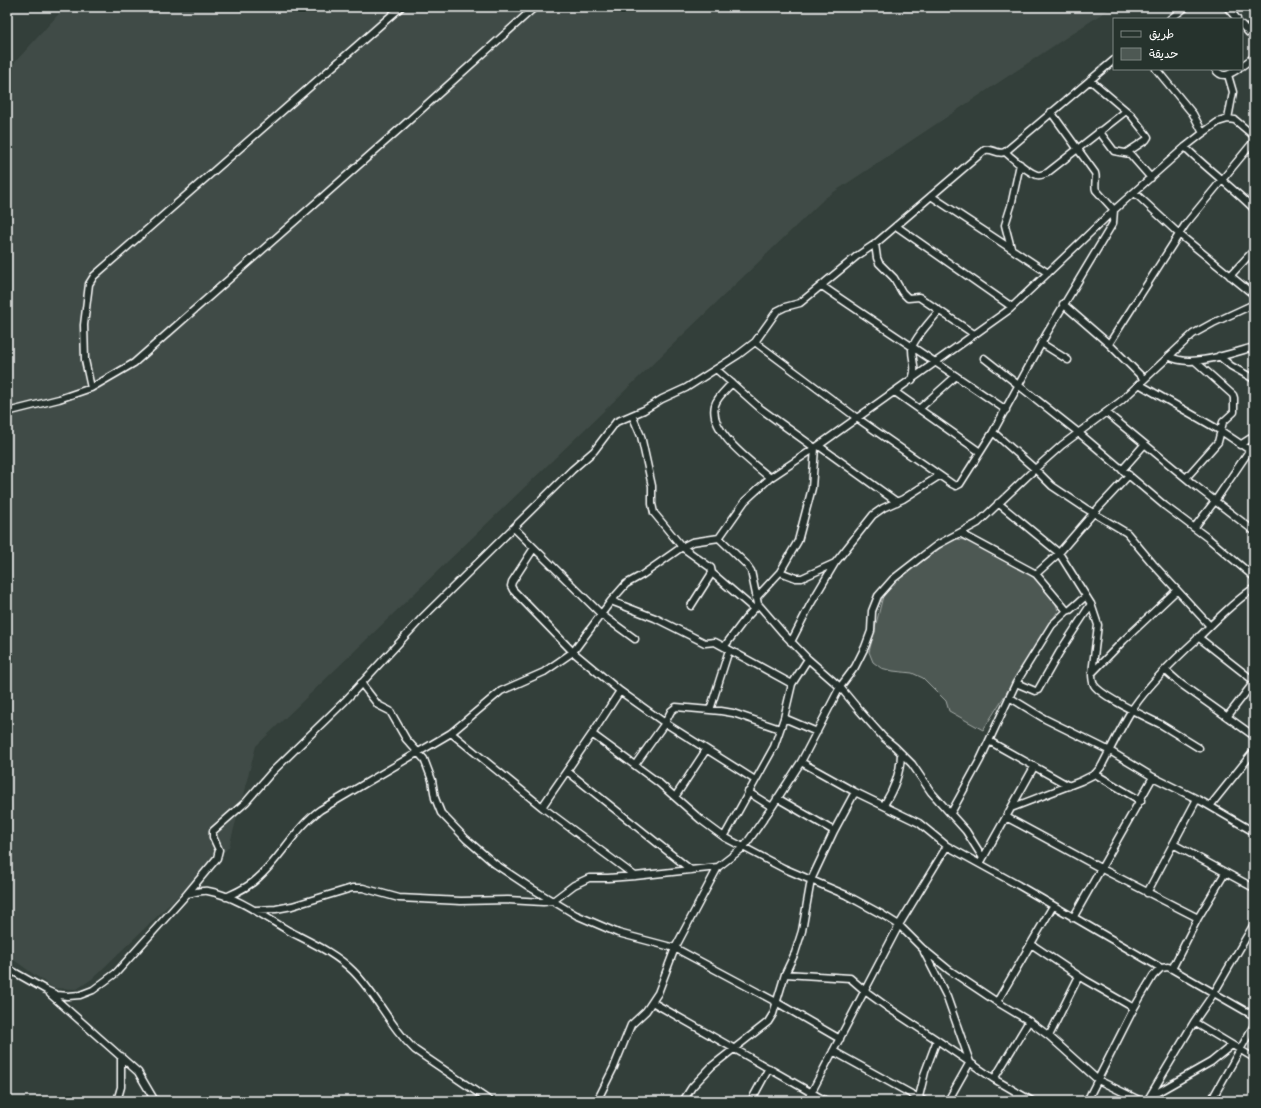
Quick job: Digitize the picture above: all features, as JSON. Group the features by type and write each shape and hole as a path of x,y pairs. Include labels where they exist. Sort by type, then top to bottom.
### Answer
{"street":[{"path":"91,388 86,360 84,326 89,284 94,276 401,7"},
{"path":"7,412 58,400 91,388 134,363 404,125 535,7"},
{"path":"1172,18 1186,7"},
{"path":"1227,7 1236,18"},
{"path":"1243,26 1248,33 1254,36"},
{"path":"1243,65 1254,57"},
{"path":"7,968 46,990 57,995 68,996 93,990 116,972 187,894 217,858 219,850 213,837 213,831 246,802 272,772 361,683 422,618 572,470 594,451 616,422 686,388 738,355 755,342 777,311 800,303 822,286 857,256 875,244 985,150 990,149 996,152 1005,152 1113,61"},
{"path":"1157,70 1193,114 1204,133"},
{"path":"1215,70 1222,75 1228,75 1236,70"},
{"path":"1228,75 1233,97 1228,119"},
{"path":"1090,80 1126,111 1148,137 1126,153"},
{"path":"1005,152 1020,164 1037,174 1042,175 1047,173 1126,111"},
{"path":"755,342 857,418 939,476 956,486 960,484 1006,410 1063,304 1110,230 1113,222 1114,210 1096,190 1095,187 1097,180 1095,173 1051,112"},
{"path":"226,897 247,887 259,878 310,817 416,752 451,733 501,691 544,672 573,652 611,601 626,584 692,542 719,538 745,501 770,478 912,380 1012,307 1134,192 1185,147 1218,122 1228,119 1235,120 1254,136"},
{"path":"1100,131 1114,151 1130,154 1136,159 1151,178"},
{"path":"1109,344 1185,225 1254,141"},
{"path":"1185,147 1221,180 1238,193 1254,209"},
{"path":"1011,248 1005,226 1020,164"},
{"path":"1134,192 1179,234 1254,295"},
{"path":"931,196 1048,273"},
{"path":"896,226 1012,307"},
{"path":"875,244 879,263 897,282 908,298 919,297 974,334"},
{"path":"1230,276 1254,250"},
{"path":"822,286 1006,410"},
{"path":"1063,304 1109,344 1142,381 1252,452 1194,528"},
{"path":"597,1101 614,1067 631,1025 646,1011 652,1002 666,973 675,948 718,867 744,847 772,807 801,762 840,687 855,667 871,631 872,611 878,596 893,579 937,545 978,523 1035,469 1079,433 1107,413 1198,330 1254,304"},
{"path":"912,380 915,372 912,348 920,335 939,311"},
{"path":"1041,343 1068,360"},
{"path":"1169,356 1179,360 1195,361 1254,347"},
{"path":"1219,356 1231,366 1254,379"},
{"path":"984,358 1079,433 1165,506 1231,557 1254,577"},
{"path":"1186,478 1213,449 1218,442 1223,422 1234,412 1234,398 1230,392 1195,361"},
{"path":"716,369 761,409 897,502"},
{"path":"918,409 956,376"},
{"path":"732,383 715,403 714,410 717,421 731,444 770,478"},
{"path":"895,392 980,452"},
{"path":"1107,413 1144,445 1254,531"},
{"path":"632,415 641,436 652,486 652,504 654,513 682,547 711,568 712,573 756,607 791,642 840,687 883,737 912,764 932,792 966,831 981,861"},
{"path":"993,432 1052,486 1127,532 1210,626"},
{"path":"1240,445 1254,436"},
{"path":"1122,470 1144,445"},
{"path":"756,598 780,572 798,541 812,488 817,447"},
{"path":"1036,574 1059,554 1129,475"},
{"path":"791,642 834,563 873,515 939,476"},
{"path":"998,503 1059,554 1091,604 1098,625 1092,673 1092,679 1095,685 1104,693 1132,710 1199,748"},
{"path":"514,528 602,615 635,639"},
{"path":"960,532 1036,574 1067,610"},
{"path":"710,710 727,648 746,618 756,607 756,598 751,570 719,538"},
{"path":"534,548 512,582 511,586 513,590 573,652 620,691 665,723 755,780"},
{"path":"780,572 796,578 802,578 834,563"},
{"path":"691,606 712,573"},
{"path":"1011,808 1069,786 1095,774 1101,767 1132,710 1141,697 1198,637 1235,602 1254,588"},
{"path":"1092,673 1124,640 1177,590"},
{"path":"951,813 989,742 1016,683 1052,625 1067,610 1070,610 1086,596"},
{"path":"611,601 655,618 705,643 715,642 792,684"},
{"path":"1016,683 1035,691 1038,690 1091,604"},
{"path":"1198,637 1254,682 1227,717"},
{"path":"724,837 774,747 784,718 792,684 808,658"},
{"path":"1165,670 1254,736"},
{"path":"361,683 378,705 390,711 406,739 416,752 424,759 432,780 435,798 441,813 495,864 576,915 618,933 675,948 776,1002 840,1039"},
{"path":"542,807 620,691"},
{"path":"1009,697 1045,719 1110,751 1153,778 1197,799 1254,832"},
{"path":"635,765 665,723 671,711 676,707 733,713 780,730"},
{"path":"784,718 817,732"},
{"path":"451,733 542,807 635,876"},
{"path":"592,734 659,783 701,820 724,837 782,868 846,895 899,925 922,948 949,970 1029,1021 1049,1036 1098,1080 1140,1101"},
{"path":"989,742 1069,786"},
{"path":"675,797 706,750"},
{"path":"1210,806 1254,751"},
{"path":"884,805 893,790 899,772 901,753"},
{"path":"801,762 855,792 919,823 947,846 981,861 1073,918 1161,968 1168,967 1172,969 1254,1016"},
{"path":"981,861 1034,767"},
{"path":"567,771 691,870"},
{"path":"1095,774 1141,801"},
{"path":"1073,918 1153,778"},
{"path":"748,792 772,807"},
{"path":"685,1100 700,1078 712,1066 768,1022 773,1014 785,974 795,953 802,931 811,880 834,831 855,792"},
{"path":"778,798 834,831"},
{"path":"1147,893 1197,799"},
{"path":"1006,817 1147,893 1198,918"},
{"path":"1173,844 1254,888"},
{"path":"807,1101 899,925 947,846"},
{"path":"256,910 276,909 292,906 352,888 363,888 398,898 461,901 508,900 543,902 553,901 574,885 589,878 635,876 718,867"},
{"path":"1172,969 1198,918 1225,873"},
{"path":"187,894 206,891 226,897 256,910 288,930 338,957 354,971 368,987 405,1041 415,1050 490,1101"},
{"path":"997,1002 1053,906"},
{"path":"1148,1099 1254,924"},
{"path":"1030,944 1079,976 1134,1008"},
{"path":"922,948 947,997 970,1062 948,1101"},
{"path":"1087,1101 1134,1008 1154,976 1161,968"},
{"path":"785,974 850,978 865,991 994,1079 1032,1101"},
{"path":"1049,1036 1079,976"},
{"path":"46,990 138,1072 155,1101"},
{"path":"652,1002 826,1101"},
{"path":"994,1079 1029,1021"},
{"path":"1194,1022 1254,1058"},
{"path":"1211,1101 1254,1025"},
{"path":"833,1051 920,1100 925,1072 938,1040"},
{"path":"1148,1099 1212,1062 1232,1045"},
{"path":"118,1101 121,1087 121,1056"},
{"path":"751,1101 769,1068"},
{"path":"1013,1101 1017,1093"}],"shaded area":[{"path":"65,7 1112,7 825,198 256,746 229,847 92,979 77,989 53,988 7,955 7,71"}],"green space":[{"path":"953,539 960,539 979,545 1012,563 1033,577 1047,589 1054,600 1058,611 983,730 949,711 946,701 923,678 912,673 881,668 873,662 869,652 883,596 891,584"}]}
